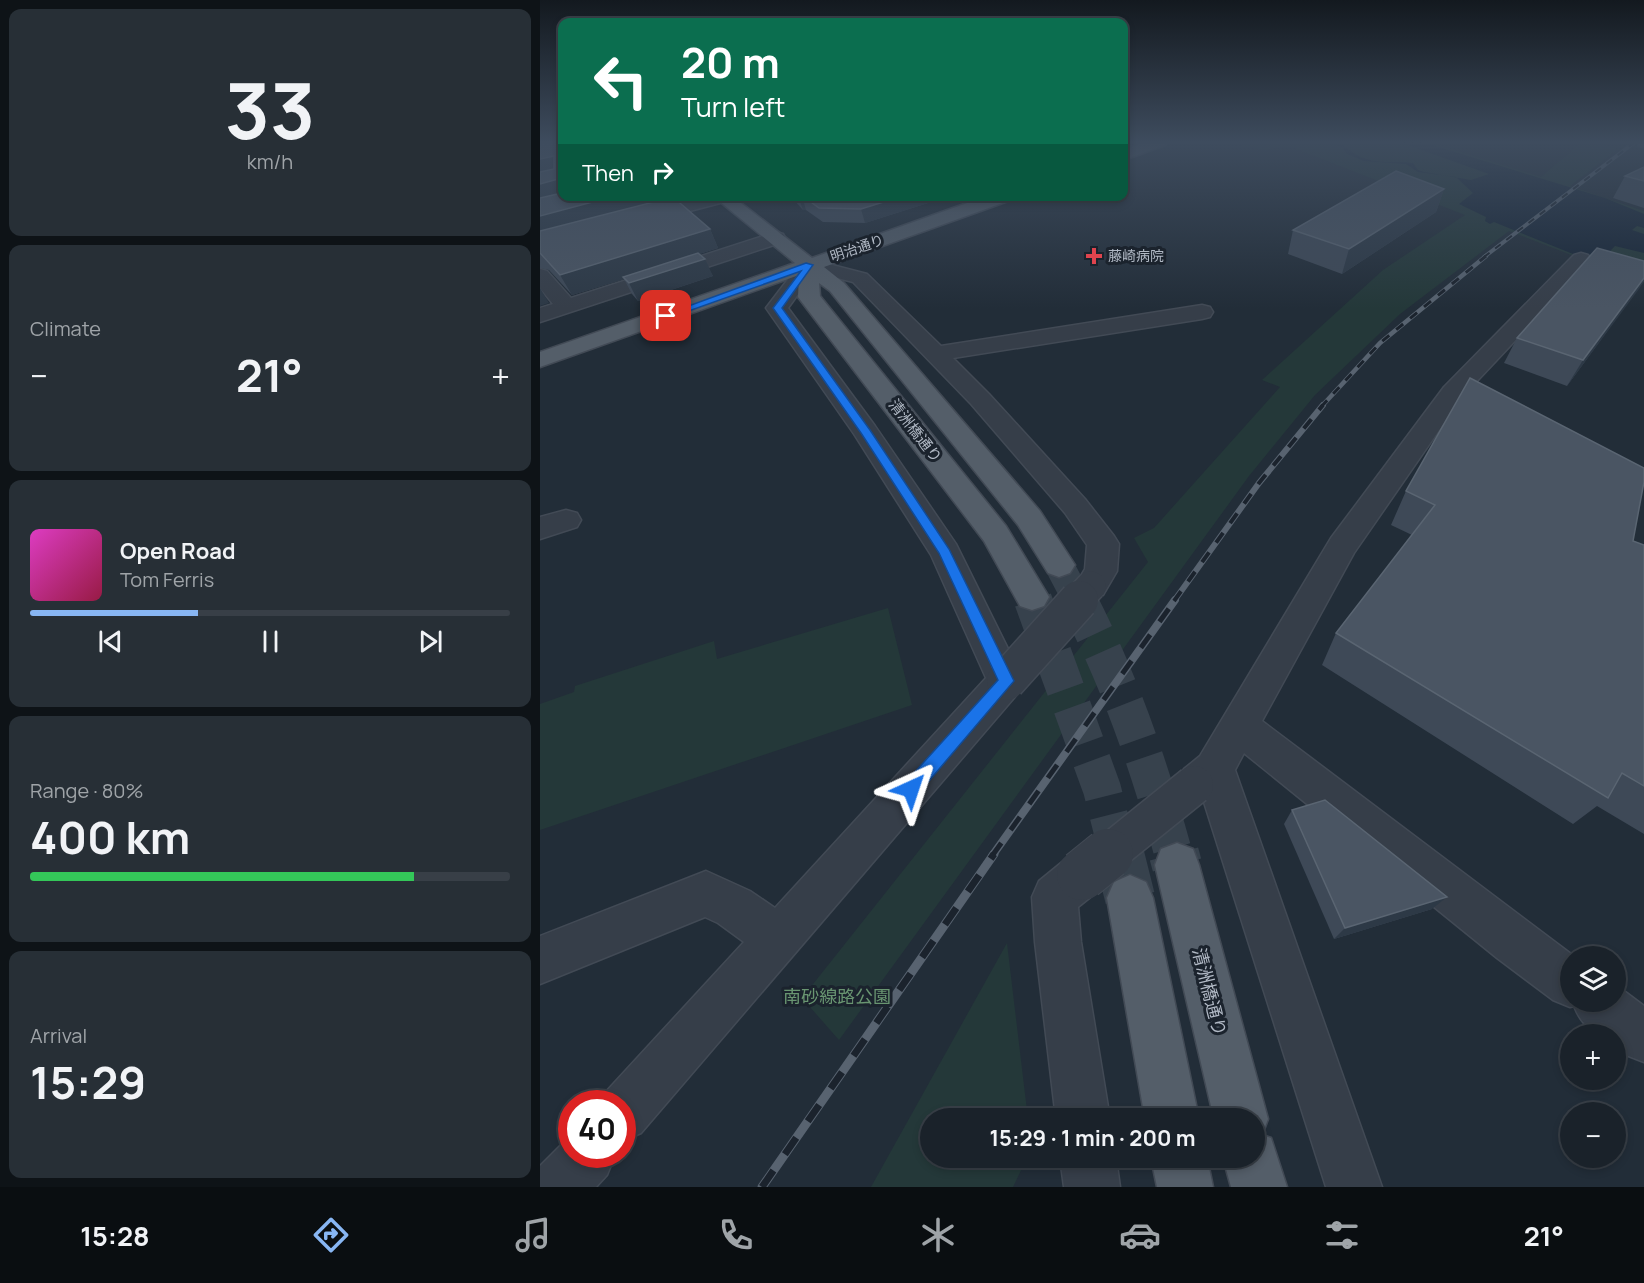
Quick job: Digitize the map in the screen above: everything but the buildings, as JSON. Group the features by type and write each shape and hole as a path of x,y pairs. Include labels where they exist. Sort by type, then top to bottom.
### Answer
{"main road":[{"name":"清洲橋通り","path":"727,201 837,287 1029,518 1059,565"},
{"name":"明治通り","path":"540,360 991,201"},
{"name":"清洲橋通り","path":"809,265 809,297 995,534 1032,597"},
{"name":"清洲橋通り","path":"1177,865 1238,1108"},
{"path":"1130,898 1170,1108"},
{"path":"1181,1168 1185,1187"},
{"path":"1253,1168 1258,1187"}],"street":[{"path":"619,225 707,201"},
{"path":"540,315 776,238"},
{"path":"1081,1108 1058,942 1055,897 1204,777 1239,726 1341,546 1581,259"},
{"path":"636,1098 1006,681 1090,586 1101,571 1102,544 1067,497 980,399 860,278 809,265 777,308 866,432 945,552 1006,681"},
{"path":"540,275 567,306"},
{"path":"936,354 1203,312"},
{"path":"1239,726 1560,976"},
{"path":"1204,777 1354,1187"},
{"path":"540,960 706,894 734,907 778,938"},
{"path":"1611,1012 1644,1036"},
{"path":"559,1187 576,1168"},
{"path":"1089,1168 1092,1187"}],"green space":[{"name":"南砂線路公園","path":"1420,197 1604,197 1644,211 1644,283 1509,231 1400,314 1315,395 1249,476 839,1040 802,998 1148,562 1134,538 1154,528 1280,387 1262,380 1383,270 1465,215"},
{"path":"888,608 912,705 540,830 540,704 574,692 575,686 714,641 717,659"},
{"path":"1007,943 1027,1108 920,1108 920,1168 1022,1168 1013,1187 871,1187"}],"water":[{"path":"1467,197 1603,197 1644,214 1644,228 1637,226 1632,230 1644,234 1644,253 1615,246 1605,256 1578,256 1494,222 1490,224 1485,221 1486,217 1459,204"}],"tunnel":[{"path":"1059,565 1078,601"},
{"path":"1032,597 1034,601"},
{"path":"1033,600 1102,789 1119,856"},
{"path":"1078,600 1108,663 1133,725 1174,856"},
{"path":"1119,854 1130,898"},
{"path":"1174,854 1177,865"}],"railway":[{"path":"1484,257 1562,197"},
{"path":"1321,407 1380,343 1486,256"},
{"path":"1174,601 1259,483 1323,405"},
{"path":"992,856 1175,600"},
{"path":"762,1187 994,854"}],"place":[{"name":"藤崎病院","path":"1094,256"}],"route":[{"path":"666,316 809,265 777,308 866,432 945,552 1006,681 911,789"}]}
